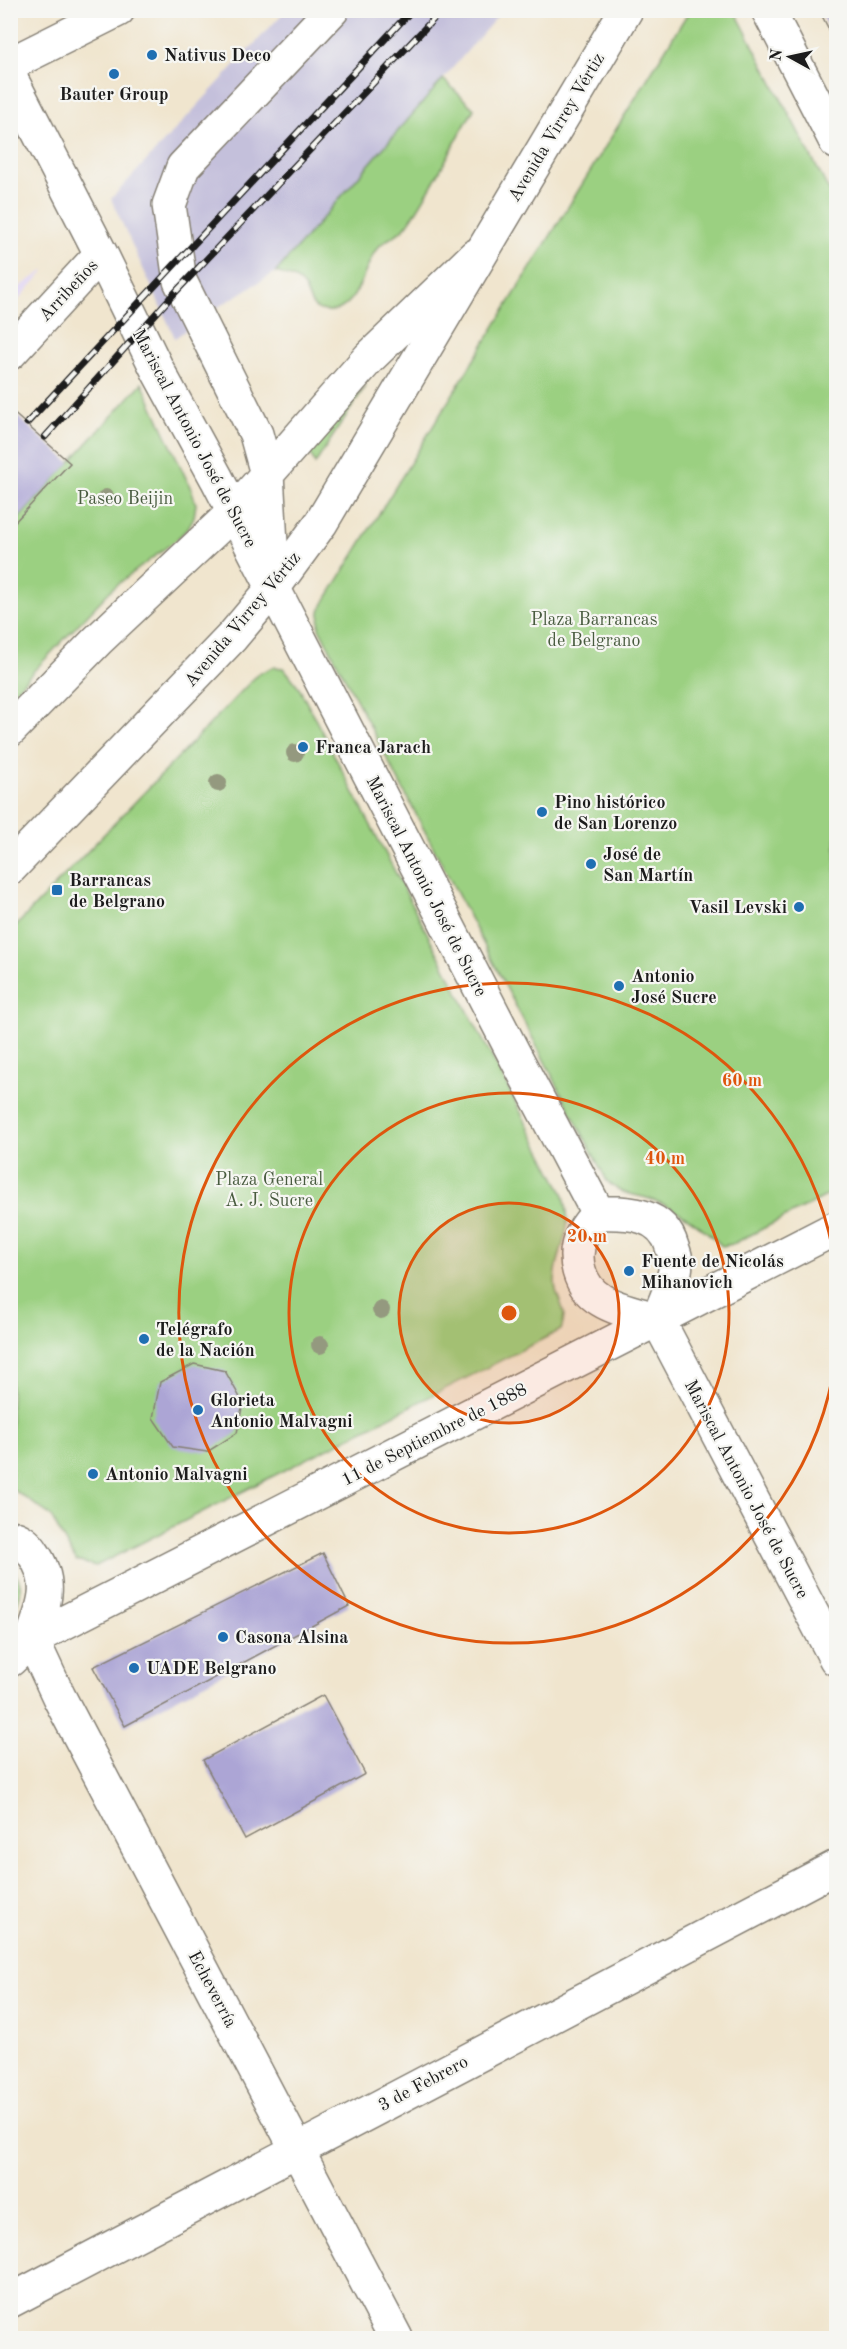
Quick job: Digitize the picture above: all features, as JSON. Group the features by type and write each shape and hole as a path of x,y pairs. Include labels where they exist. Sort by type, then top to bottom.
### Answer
{"street":[{"path":"10,64 118,10"},
{"path":"274,587 267,474 256,434 180,281 169,205 183,167 332,10"},
{"name":"Avenida Virrey Vértiz","path":"10,868 231,637 274,587 321,523 626,10"},
{"path":"768,10 837,142"},
{"name":"Mariscal Antonio José de Sucre","path":"10,77 158,371 274,587 513,1052 598,1212"},
{"name":"Avenida Virrey Vértiz","path":"10,730 98,640 234,513 369,358 487,244"},
{"name":"Arribeños","path":"10,353 101,254"},
{"path":"598,1212 626,1212 646,1217 661,1226 670,1240 676,1261 671,1285 658,1320 600,1300 586,1286 578,1268 576,1252 582,1234 598,1212"},
{"name":"11 de Septiembre de 1888","path":"18,1646 837,1228"},
{"name":"Mariscal Antonio José de Sucre","path":"658,1320 837,1659"},
{"path":"10,1537 17,1538 30,1548 41,1565 47,1583 44,1606 18,1646"},
{"name":"Echeverría","path":"18,1646 59,1697 396,2338"},
{"name":"3 de Febrero","path":"10,2301 837,1867"}],"shaded area":[{"path":"285,11 502,11 276,272 218,307 175,338 111,199"},
{"path":"46,269 11,308 11,293"}],"green space":[{"name":"Plaza Barrancas de Belgrano","path":"689,11 735,11 836,204 836,1191 733,1244 722,1246 707,1232 681,1214 653,1200 619,1190 607,1181 319,628 320,611 327,598"},
{"path":"443,79 474,109 416,211 404,229 376,250 352,298 337,310 317,309 298,281 276,272"},
{"name":"Paseo Beijin","path":"142,383 192,491 196,504 194,517 188,528 176,540 113,588 11,695 11,527"},
{"path":"366,385 315,464 307,448"},
{"name":"Plaza General A. J. Sucre","path":"273,667 284,668 298,686 564,1195 568,1223 556,1268 555,1282 564,1315 563,1322 561,1330 96,1566 76,1561 50,1515 11,1488 11,931 258,674"},
{"path":"10,1568 18,1578 21,1589 18,1601 11,1611"}],"building":[{"path":"836,10 836,43 820,12"},
{"path":"10,410 70,463 10,527"},
{"name":"Glorieta Antonio Malvagni","path":"194,1364 225,1371 243,1403 237,1433 207,1452 173,1447 153,1418 160,1382"},
{"name":"Casona Alsina","path":"323,1553 349,1606 125,1726 93,1667"},
{"path":"323,1695 365,1774 245,1839 203,1760"}],"railway":[{"path":"27,423 412,10"},
{"path":"45,437 169,299 442,10"}],"place":[{"name":"Nativus Deco","path":"152,55"},
{"name":"Bauter Group","path":"114,74"},
{"name":"Franca Jarach","path":"303,747"},
{"name":"Pino histórico de San Lorenzo","path":"542,812"},
{"name":"José de San Martín","path":"591,864"},
{"name":"Barrancas de Belgrano","path":"57,890"},
{"name":"Vasil Levski","path":"799,907"},
{"name":"Antonio José Sucre","path":"619,986"},
{"name":"Fuente de Nicolás Mihanovich","path":"629,1271"},
{"name":"Telégrafo de la Nación","path":"144,1339"},
{"name":"Glorieta Antonio Malvagni","path":"198,1410"},
{"name":"Antonio Malvagni","path":"93,1474"},
{"name":"Casona Alsina","path":"223,1637"},
{"name":"UADE Belgrano","path":"134,1668"}]}
